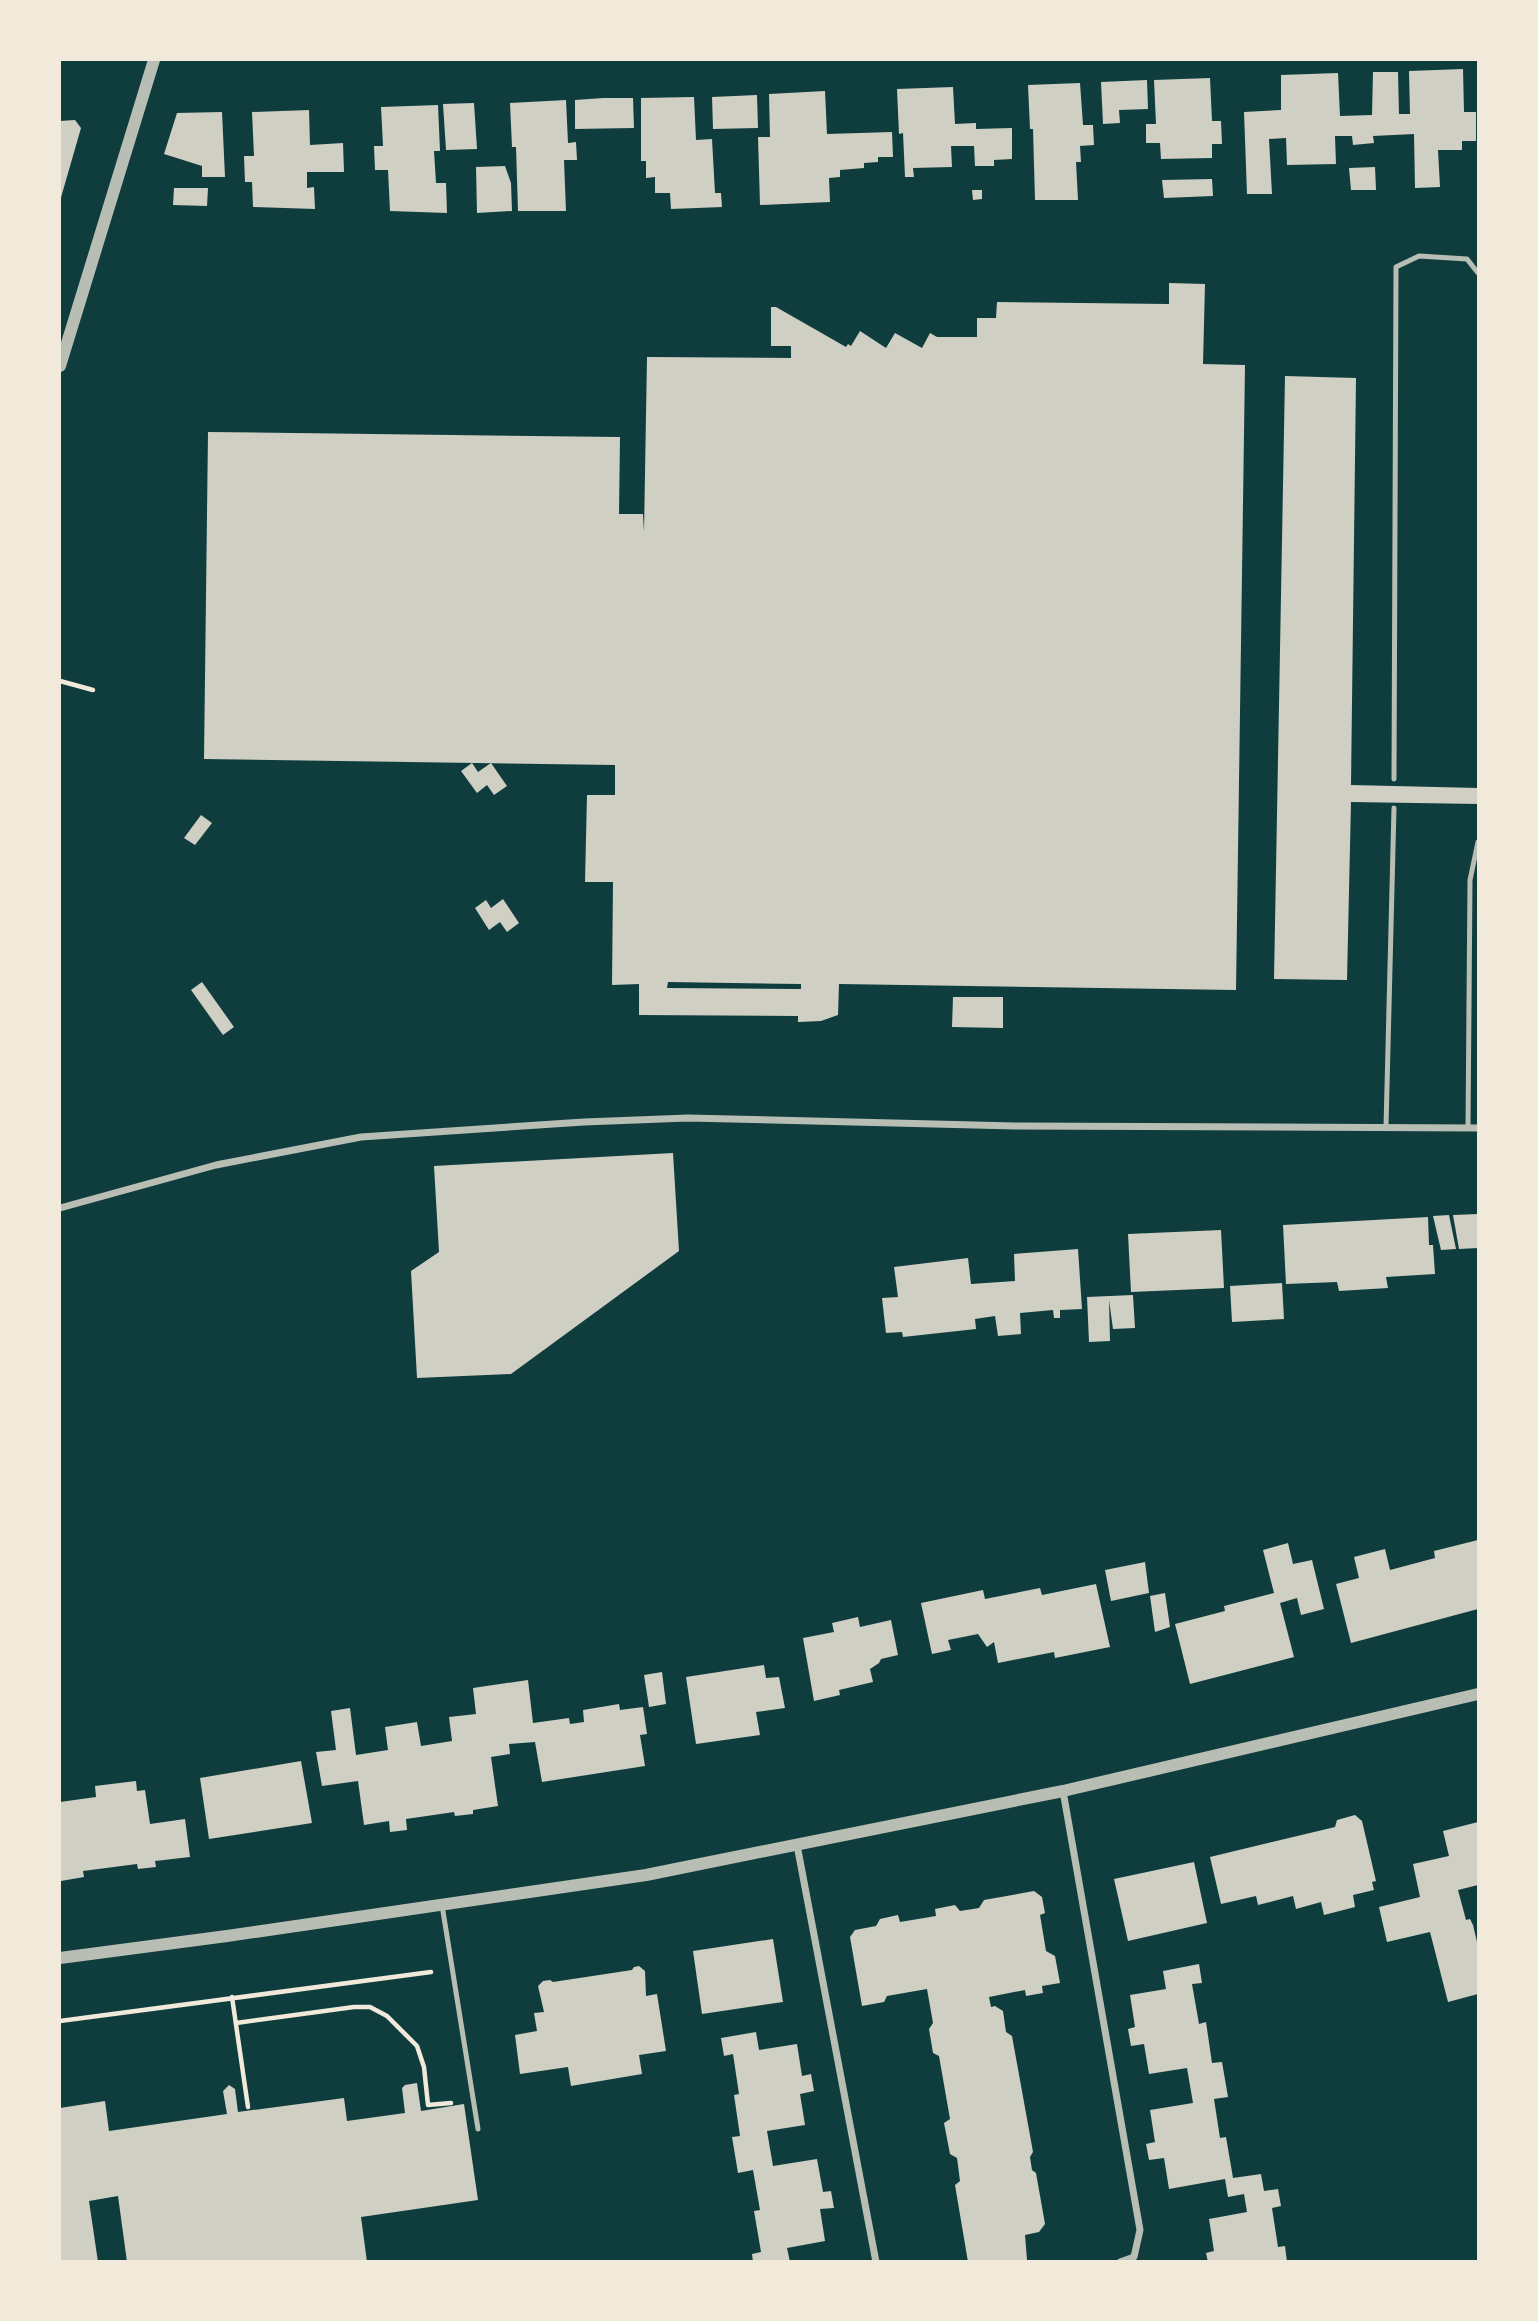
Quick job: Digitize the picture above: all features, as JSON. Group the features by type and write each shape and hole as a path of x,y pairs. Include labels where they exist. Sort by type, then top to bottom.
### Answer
{"street":[{"path":"60,366 154,60"},
{"path":"60,1208 216,1165 361,1137 445,1130 688,1118 1015,1126 1479,1128"},
{"path":"60,1958 646,1875 1063,1791 1479,1695"},
{"path":"1063,1791 1140,2230 1134,2257 1120,2262"},
{"path":"797,1846 876,2262"}],"lane":[{"path":"1395,779 1396,267 1419,256 1467,259 1479,272"},
{"path":"1386,1127 1394,808"},
{"path":"1468,1128 1470,880 1479,842"},
{"path":"442,1905 478,2129"}],"path":[{"path":"60,681 93,690"},
{"path":"60,2021 453,1969"},
{"path":"232,1997 248,2107"},
{"path":"236,2023 370,2007 387,2016 417,2046 424,2067 428,2105 459,2102"}],"building":[{"path":"1463,69 1464,112 1476,112 1476,141 1462,141 1462,150 1438,150 1440,187 1415,188 1414,134 1373,136 1374,143 1353,145 1352,136 1335,136 1336,164 1287,165 1286,138 1269,139 1272,194 1247,194 1244,112 1281,110 1281,75 1338,73 1340,116 1372,115 1373,72 1398,72 1399,114 1410,114 1409,71"},
{"path":"1210,78 1212,121 1221,121 1222,144 1212,144 1212,158 1161,159 1160,143 1146,143 1146,124 1156,124 1154,80"},
{"path":"1147,80 1148,109 1119,110 1120,123 1103,124 1101,82"},
{"path":"1080,83 1083,125 1093,125 1094,145 1080,146 1081,162 1076,162 1078,200 1035,200 1033,129 1030,129 1028,85"},
{"path":"953,87 955,124 976,123 976,129 1012,128 1012,159 994,160 994,166 975,166 974,146 951,146 952,167 913,168 914,177 905,177 897,89"},
{"path":"825,91 827,134 892,132 893,157 878,157 878,162 864,163 864,168 840,170 840,177 829,178 830,202 760,205 758,137 770,137 769,94"},
{"path":"757,95 758,128 713,129 712,97"},
{"path":"694,97 696,140 712,139 715,193 721,193 722,207 671,209 670,193 655,193 655,177 646,178 646,161 641,161 641,98"},
{"path":"633,98 634,128 575,129 575,100"},
{"path":"566,100 568,143 576,142 577,160 564,160 566,211 518,211 516,147 512,147 510,103"},
{"path":"474,103 477,149 446,150 443,104"},
{"path":"438,105 440,151 434,151 436,183 446,183 447,213 390,211 388,170 375,170 374,146 383,146 381,107"},
{"path":"309,110 310,145 343,143 344,172 307,172 307,188 314,187 315,209 253,207 252,182 245,182 244,156 254,156 252,112"},
{"path":"222,112 225,177 202,177 202,166 164,154 177,113"},
{"path":"75,120 81,128 60,201 60,121"},
{"path":"505,166 511,183 512,211 477,213 476,167"},
{"path":"1375,167 1376,190 1351,190 1349,168"},
{"path":"1212,179 1213,196 1164,198 1162,180"},
{"path":"174,188 208,188 207,206 173,205"},
{"path":"972,190 982,190 982,199 973,200"},
{"path":"1169,283 1205,284 1203,364 1245,365 1236,990 839,984 838,1015 821,1021 798,1022 798,1016 639,1015 639,984 612,985 613,882 585,882 587,795 615,795 615,765 204,759 208,432 620,437 619,514 643,514 644,532 647,357 791,358 791,346 771,346 771,307 776,307 846,347 848,344 851,346 860,331 886,348 895,333 922,348 930,333 937,337 977,337 977,318 996,318 997,302 1169,304","holes":["668,982 801,984 801,989 667,988"]},
{"path":"1285,376 1356,378 1351,785 1478,788 1478,804 1351,802 1347,980 1274,979"},
{"path":"472,763 478,772 491,763 507,786 494,795 487,785 477,793 461,771"},
{"path":"201,815 212,823 195,845 184,838"},
{"path":"503,899 519,923 507,932 500,922 489,930 475,908 486,900 491,908"},
{"path":"202,982 234,1027 223,1035 191,990"},
{"path":"953,997 1003,997 1003,1028 952,1027"},
{"path":"673,1153 679,1251 511,1374 417,1378 411,1271 439,1252 434,1166"},
{"path":"1478,1214 1478,1248 1459,1249 1453,1215"},
{"path":"1449,1215 1456,1249 1441,1250 1433,1216"},
{"path":"1428,1217 1429,1245 1433,1245 1435,1274 1386,1277 1388,1288 1339,1291 1337,1282 1286,1284 1283,1225"},
{"path":"1221,1230 1224,1288 1131,1292 1128,1234"},
{"path":"1078,1249 1082,1309 1060,1310 1060,1318 1054,1318 1053,1310 1020,1313 1021,1334 998,1336 995,1316 975,1319 976,1329 903,1337 902,1332 886,1333 882,1298 898,1297 894,1267 968,1258 971,1284 1015,1281 1014,1254"},
{"path":"1282,1283 1284,1319 1232,1322 1230,1286"},
{"path":"1133,1295 1135,1328 1113,1329 1109,1300 1110,1341 1089,1342 1087,1297"},
{"path":"1478,1540 1478,1609 1351,1643 1336,1584 1359,1578 1354,1557 1385,1549 1390,1570 1435,1558 1434,1551"},
{"path":"1288,1543 1293,1564 1312,1560 1324,1609 1301,1615 1297,1598 1280,1603 1294,1657 1190,1684 1175,1624 1225,1611 1224,1606 1274,1593 1263,1550"},
{"path":"1145,1562 1149,1593 1111,1601 1105,1570"},
{"path":"1096,1584 1110,1647 1055,1658 1054,1652 998,1663 994,1642 987,1647 978,1634 948,1640 951,1650 932,1654 921,1603 983,1590 985,1599 1040,1588 1042,1595"},
{"path":"1165,1593 1170,1627 1155,1632 1150,1596"},
{"path":"858,1617 860,1627 891,1620 898,1655 881,1659 870,1669 873,1682 839,1690 840,1695 814,1701 803,1638 834,1632 832,1623"},
{"path":"764,1665 766,1678 779,1677 785,1708 756,1712 760,1735 696,1744 686,1677"},
{"path":"662,1672 666,1704 649,1707 644,1675"},
{"path":"528,1680 533,1723 569,1718 570,1724 584,1722 583,1710 619,1704 620,1710 643,1707 647,1734 640,1735 645,1766 542,1782 535,1742 509,1744 510,1754 491,1757 498,1806 473,1810 473,1814 455,1816 454,1812 406,1819 407,1830 390,1832 389,1821 364,1825 358,1781 322,1786 316,1752 336,1750 331,1711 350,1708 356,1755 388,1750 385,1727 417,1722 421,1746 452,1741 449,1717 476,1714 473,1688"},
{"path":"301,1761 312,1823 209,1839 200,1778"},
{"path":"136,1781 137,1791 145,1790 150,1824 185,1819 190,1857 155,1861 156,1867 138,1869 137,1864 83,1871 84,1877 61,1881 60,1802 96,1797 95,1786"},
{"path":"1355,1815 1362,1821 1376,1881 1372,1882 1374,1890 1353,1895 1355,1907 1324,1915 1321,1902 1296,1909 1293,1896 1258,1905 1256,1896 1221,1904 1210,1857 1335,1827 1337,1820"},
{"path":"1478,1822 1478,1885 1458,1890 1466,1920 1470,1919 1473,1925 1478,1946 1478,1994 1448,2002 1430,1932 1387,1942 1379,1907 1420,1897 1413,1864 1449,1856 1443,1831"},
{"path":"1194,1862 1207,1923 1128,1941 1114,1879"},
{"path":"1034,1891 1042,1897 1045,1913 1040,1915 1046,1951 1055,1956 1060,1983 1042,1986 1043,1993 1026,1996 1025,1990 989,1997 991,2007 995,2006 1003,2011 1006,2032 1012,2036 1033,2152 1030,2157 1032,2170 1036,2173 1045,2224 1039,2232 1025,2235 1027,2260 968,2262 955,2185 960,2181 957,2158 950,2154 944,2123 950,2119 939,2056 933,2053 929,2029 933,2023 927,1989 887,1996 884,2002 862,2006 850,1937 855,1930 876,1926 880,1919 898,1915 900,1922 936,1916 935,1909 955,1905 960,1911 979,1908 984,1900"},
{"path":"773,1939 783,2002 702,2014 693,1951"},
{"path":"1199,1964 1202,1983 1192,1984 1199,2024 1206,2022 1212,2063 1222,2062 1228,2097 1214,2099 1220,2138 1226,2137 1233,2178 1261,2174 1264,2191 1278,2189 1281,2206 1272,2208 1278,2247 1285,2246 1287,2262 1208,2262 1206,2253 1214,2251 1209,2219 1247,2212 1244,2194 1228,2197 1225,2179 1169,2189 1164,2158 1149,2160 1146,2144 1155,2142 1150,2110 1193,2103 1187,2068 1149,2074 1144,2044 1131,2046 1128,2029 1135,2027 1130,1995 1166,1989 1163,1971"},
{"path":"639,1966 645,1971 646,1996 657,1994 666,2051 639,2055 642,2074 571,2086 568,2067 520,2074 515,2035 537,2031 534,2013 544,2012 538,1986 543,1981 553,1982 632,1970"},
{"path":"756,2032 759,2050 797,2044 802,2076 811,2074 814,2091 800,2094 805,2125 767,2131 773,2166 817,2159 823,2192 831,2191 834,2208 820,2209 825,2241 787,2248 790,2262 753,2262 752,2254 761,2252 754,2211 760,2210 753,2170 738,2173 732,2137 740,2136 734,2095 739,2094 733,2054 724,2056 721,2038"},
{"path":"417,2083 421,2111 464,2104 478,2200 361,2217 367,2262 127,2262 118,2196 89,2201 98,2262 60,2262 60,2108 105,2101 109,2131 227,2114 223,2091 229,2085 235,2089 238,2112 344,2098 347,2121 405,2113 402,2088"}]}
